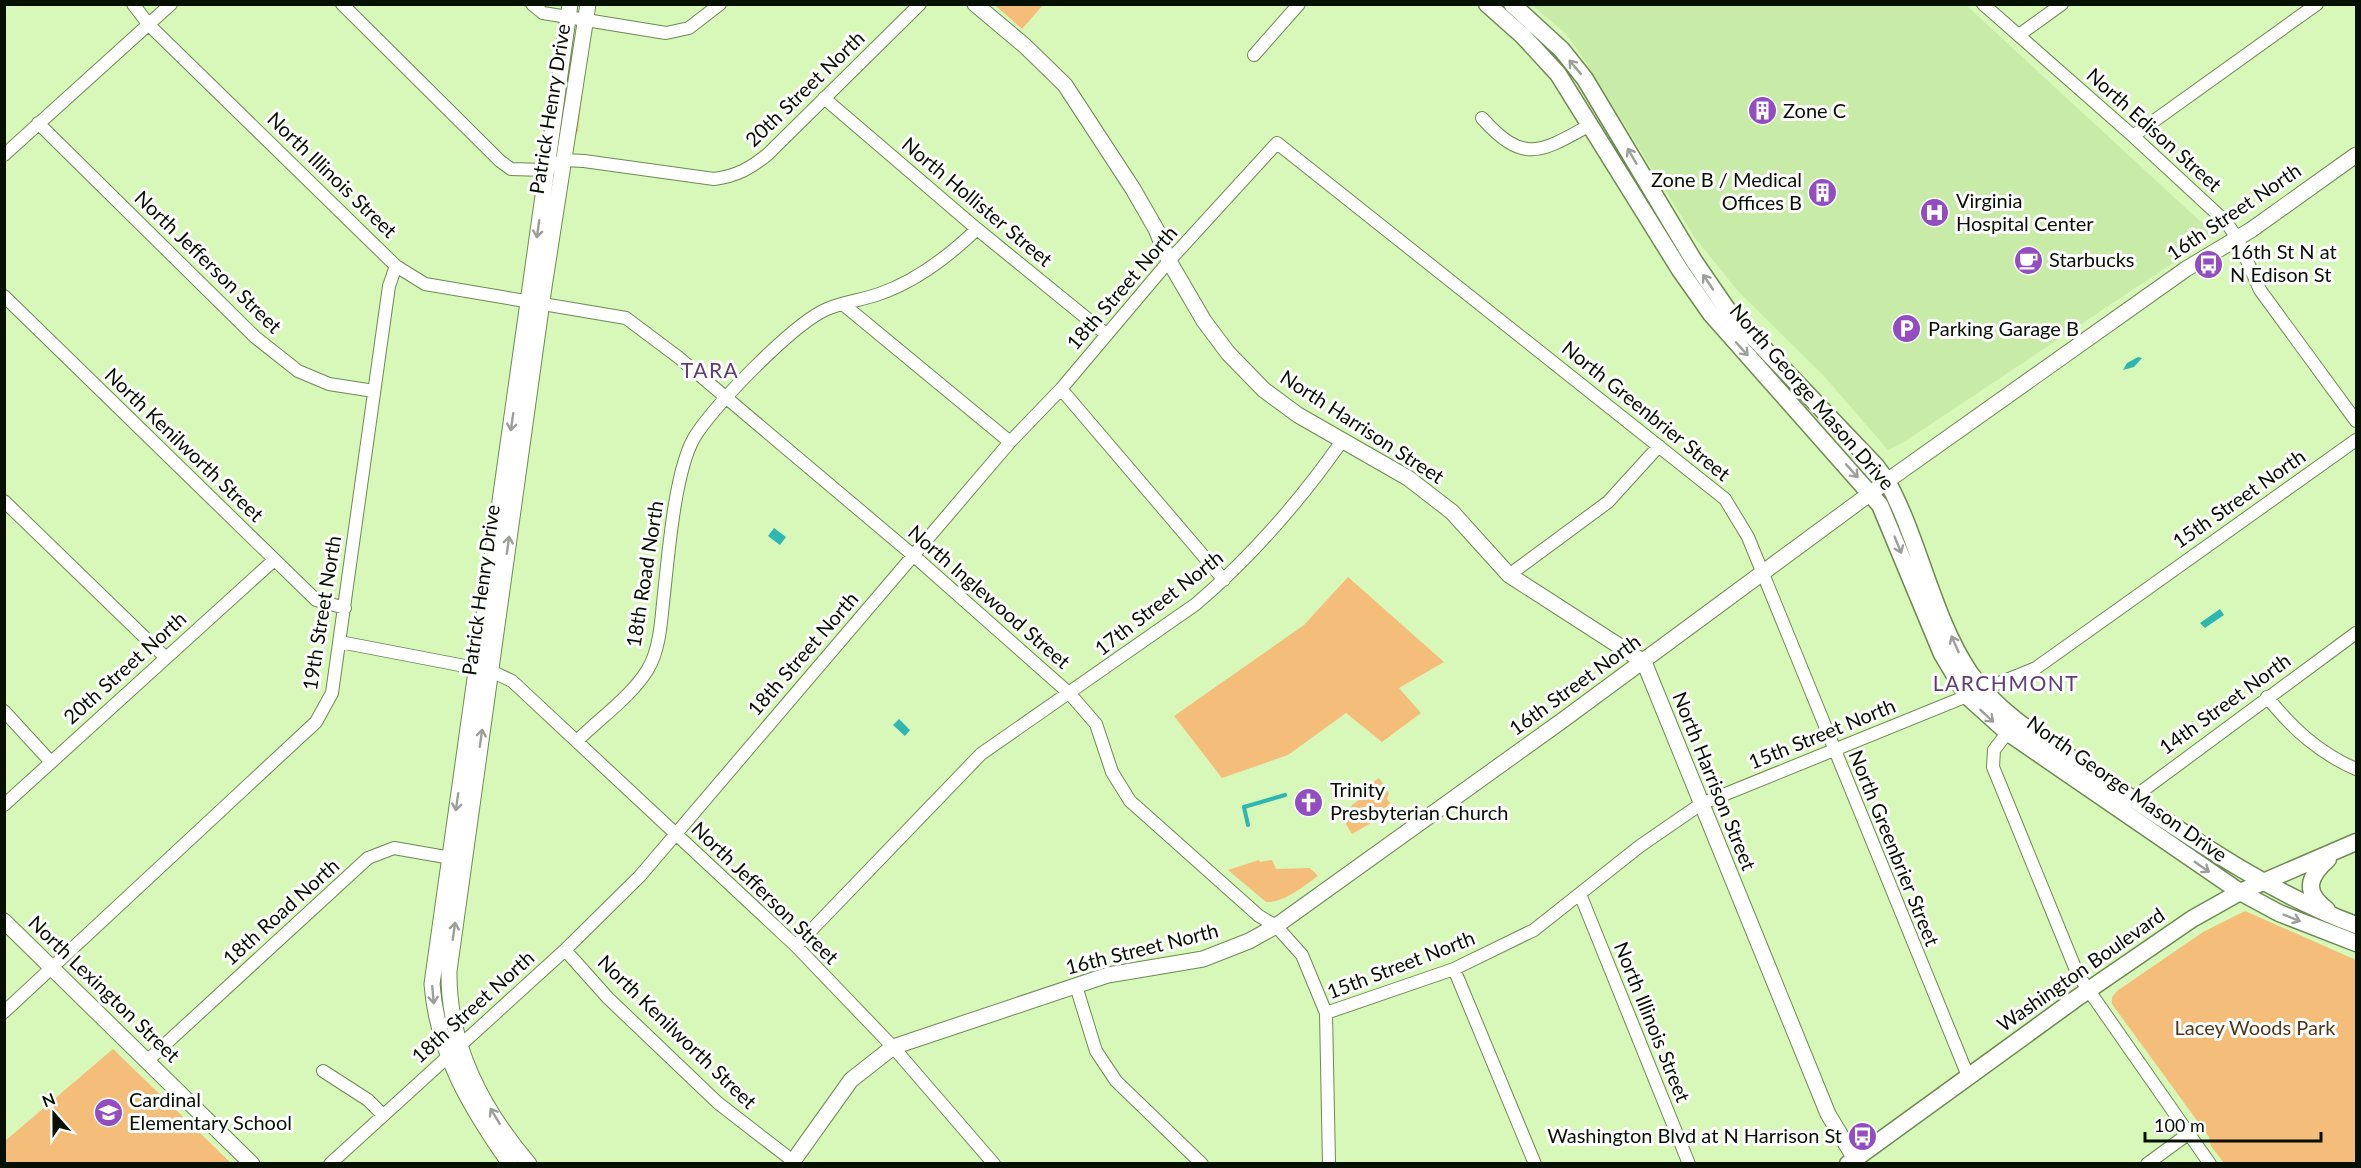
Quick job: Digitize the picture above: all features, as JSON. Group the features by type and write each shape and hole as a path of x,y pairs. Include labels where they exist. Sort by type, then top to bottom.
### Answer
{"main road":[{"name":"North George Mason Drive","path":"1487,4 1523,36 1558,74 1700,299 1871,494 1887,518 1948,666 1967,696 2263,882 2338,918 2356,924"},
{"name":"North George Mason Drive","path":"1512,4 1562,50 1585,79 1694,261 1729,312 1876,466 1887,482 1954,645 1970,673 2012,726 2119,810 2240,892 2279,913 2356,943"},
{"name":"Washington Boulevard","path":"1854,1162 2087,990 2192,919 2240,892 2351,844"},
{"path":"2338,918 2317,903 2311,890 2311,881 2314,871 2351,844"}],"street":[{"name":"North Illinois Street","path":"133,4 149,25 396,266 425,284 535,303"},
{"path":"4,155 171,4"},
{"path":"342,4 500,161 512,169 546,170 563,160"},
{"path":"532,4 543,13 569,10 586,12 666,33 690,28 720,4"},
{"name":"20th Street North","path":"563,160 714,179 732,177 749,169 768,154 920,4"},
{"name":"North Harrison Street","path":"975,4 1025,46 1065,85 1133,189 1156,229 1169,261 1204,321 1228,352 1264,390 1298,415 1408,478 1452,512 1509,575 1644,662 1828,1114 1854,1162"},
{"path":"1254,55 1299,4"},
{"name":"North Edison Street","path":"1983,4 2133,136 2226,222 2237,238 2260,290 2356,421"},
{"path":"2019,35 2062,4"},
{"path":"2133,136 2317,4"},
{"name":"Patrick Henry Drive","path":"535,303 546,170 569,10"},
{"name":"Patrick Henry Drive","path":"510,1164 470,1103 453,1051 449,971 457,859 535,303 563,160 586,12"},
{"name":"North Hollister Street","path":"824,98 977,229 1106,334"},
{"path":"1482,118 1509,144 1522,149 1553,146 1590,125"},
{"name":"North Jefferson Street","path":"38,123 255,337 298,371 329,384 374,391"},
{"name":"18th Street North","path":"330,1164 382,1114 565,950 640,876 1010,441 1061,389 1169,261 1277,143"},
{"name":"North Greenbrier Street","path":"1277,143 1725,499 1748,537 1833,751 1968,1076"},
{"name":"16th Street North","path":"792,1162 851,1080 893,1047 1108,975 1203,959 1249,941 1276,926 1644,662 1887,482 2186,269 2237,238 2356,155"},
{"path":"726,399 776,347 809,318 829,308 882,293 912,278 950,255 977,229"},
{"name":"19th Street North","path":"4,1012 316,722 332,693 389,286 396,266"},
{"name":"North Kenilworth Street","path":"4,296 273,561 316,600 345,608"},
{"name":"North Inglewood Street","path":"535,303 626,318 678,357 914,556 1070,694 1096,724 1112,772 1130,801 1260,916 1276,926 1302,955 1326,1013"},
{"path":"844,305 1010,441"},
{"path":"1061,389 1224,580"},
{"name":"18th Road North","path":"578,740 626,694 648,668 660,632 682,472 693,439 726,399"},
{"name":"15th Street North","path":"1329,1164 1326,1013 1454,969 1534,930 1640,846 1701,804 2036,668 2356,440"},
{"name":"17th Street North","path":"796,946 981,754 1196,604 1224,580 1318,475 1342,441"},
{"path":"1509,575 1608,502 1659,446"},
{"path":"4,501 166,658"},
{"name":"20th Street North","path":"4,805 273,561"},
{"name":"14th Street North","path":"2119,810 2131,798 2356,633"},
{"name":"North Jefferson Street","path":"340,642 483,669 512,681 578,740 796,946 893,1047 994,1164"},
{"path":"2267,697 2301,737 2336,760 2356,769"},
{"path":"4,711 50,761"},
{"path":"2012,726 1993,753 1995,774 2078,975 2210,1164"},
{"name":"18th Road North","path":"147,1061 368,858 394,848 457,859"},
{"name":"North Illinois Street","path":"1580,894 1689,1164"},
{"name":"North Lexington Street","path":"4,921 252,1164"},
{"name":"North Kenilworth Street","path":"565,950 608,998 718,1104 792,1162"},
{"path":"1454,969 1532,1162"},
{"path":"1076,986 1096,1051 1116,1081 1202,1164"},
{"name":"Patrick Henry Drive","path":"453,1051 529,1164"},
{"path":"323,1071 368,1100 382,1114"},
{"path":"2147,1164 2188,1134"}],"shaded area":[{"name":"Virginia Hospital Center","path":"1532,5 1966,5 2215,235 1904,442 1888,450 1823,375 1738,291 1695,238 1580,53 1565,33"}],"green space":[{"path":"995,5 1043,5 1022,29"},
{"path":"588,41 578,131 573,140"},
{"path":"1348,577 1444,662 1399,688 1421,713 1382,742 1346,713 1288,755 1222,778 1174,716 1304,625"},
{"path":"1379,778 1389,793 1387,799 1390,803 1371,823 1352,834 1344,821 1352,805 1371,791 1368,786"},
{"path":"1259,860 1260,862 1272,860 1276,869 1310,868 1318,876 1287,897 1266,902 1228,870"},
{"name":"Lacey Woods Park","path":"2245,911 2356,960 2356,1163 2224,1163 2211,1146 2209,1137 2112,1004 2112,997 2117,991 2203,932"},
{"name":"Cardinal Elementary School","path":"113,1049 231,1163 5,1163 5,1141"}],"water":[{"path":"2138,357 2142,358 2134,367 2123,370 2127,363"},
{"path":"774,528 786,537 780,545 768,536"},
{"path":"2220,609 2224,615 2205,628 2200,623"},
{"path":"899,719 910,730 905,736 893,725"}],"waterway":[{"path":"1248,825 1244,807 1285,795"}],"place":[{"name":"Zone C","path":"1762,111"},
{"name":"Zone B / Medical Offices B","path":"1823,192"},
{"name":"Virginia Hospital Center","path":"1935,212"},
{"name":"Starbucks","path":"2028,260"},
{"name":"16th St N at N Edison St","path":"2209,264"},
{"name":"Parking Garage B","path":"1907,329"},
{"name":"Trinity Presbyterian Church","path":"1309,802"},
{"name":"Cardinal Elementary School","path":"108,1112"},
{"name":"Washington Blvd at N Harrison St","path":"1863,1136"}],"district":[{"name":"TARA","path":"710,371"},
{"name":"LARCHMONT","path":"2006,684"}]}
